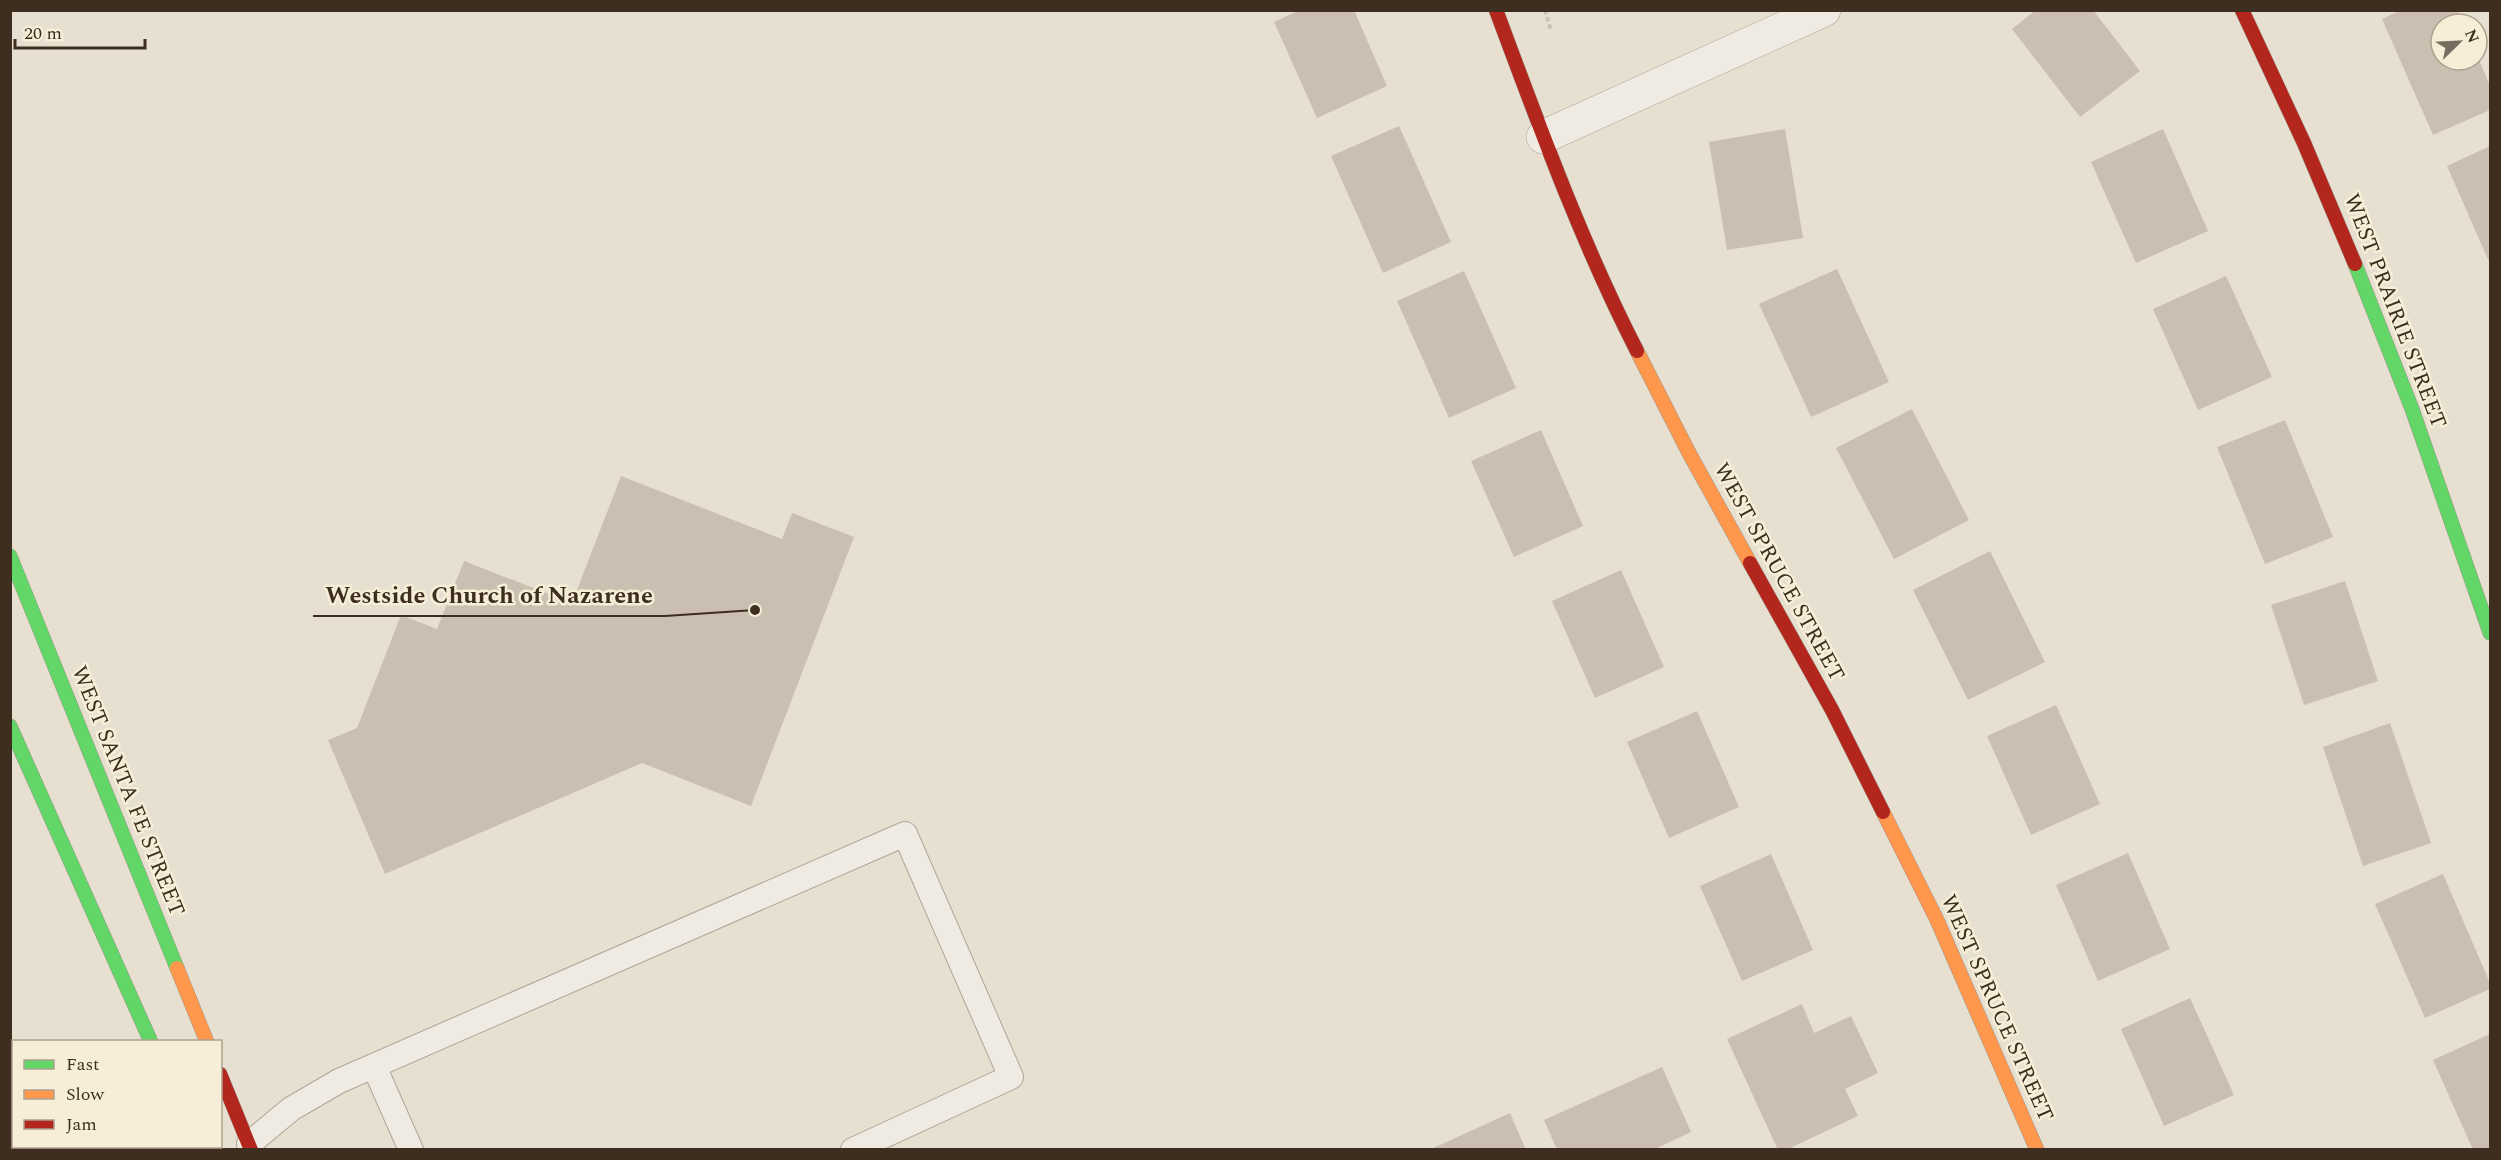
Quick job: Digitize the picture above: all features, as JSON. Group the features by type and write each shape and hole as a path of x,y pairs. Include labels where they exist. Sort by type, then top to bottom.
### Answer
{"street":[{"name":"WEST SPRUCE STREET","path":"1496,10 1543,137 1612,302 1689,453 1832,710 1937,920 2037,1149"},
{"path":"1543,137 1824,10"},
{"name":"WEST PRAIRIE STREET","path":"2242,10 2324,188 2385,341 2457,531 2490,633"},
{"name":"WEST SANTA FE STREET","path":"10,556 207,1040"},
{"path":"10,726 151,1040"},
{"path":"222,1079 247,1148"}],"lane":[{"path":"247,1148 291,1109 339,1081 905,834 1011,1077 853,1149"},
{"path":"374,1066 411,1149"}],"path":[{"path":"1545,10 1551,31"}],"building":[{"path":"1300,10 1354,10 1387,86 1317,118 1274,22"},
{"path":"2036,10 2093,10 2140,71 2080,117 2012,29"},
{"path":"2401,10 2457,10 2458,12 2429,12 2429,72 2484,72 2490,86 2490,110 2433,135 2382,19"},
{"path":"1399,126 1451,242 1383,273 1331,156"},
{"path":"1785,129 1803,238 1727,250 1709,142"},
{"path":"2163,129 2208,231 2136,263 2091,162"},
{"path":"2490,146 2490,264 2447,166"},
{"path":"1837,269 1889,382 1811,417 1759,304"},
{"path":"1464,271 1516,388 1449,418 1397,301"},
{"path":"2226,276 2272,377 2198,410 2153,309"},
{"path":"1912,409 1969,520 1894,559 1836,448"},
{"path":"2285,420 2333,537 2265,564 2217,447"},
{"path":"1541,430 1583,526 1514,557 1471,461"},
{"path":"621,476 782,539 792,513 854,537 751,806 642,763 385,874 328,740 357,728 401,615 437,629 464,561 572,603"},
{"path":"1990,551 2045,662 1968,700 1913,590"},
{"path":"1621,570 1664,667 1595,698 1552,601"},
{"path":"2345,581 2378,681 2304,705 2271,605"},
{"path":"2056,705 2100,804 2031,835 1987,736"},
{"path":"1697,711 1739,807 1669,838 1627,742"},
{"path":"2390,723 2431,843 2363,866 2323,747"},
{"path":"2128,853 2170,949 2098,981 2056,885"},
{"path":"1771,854 1813,950 1742,981 1700,886"},
{"path":"2443,874 2490,983 2490,989 2425,1018 2375,904"},
{"path":"2190,998 2234,1095 2164,1126 2121,1029"},
{"path":"1802,1004 1814,1033 1851,1016 1878,1073 1845,1089 1858,1116 1786,1150 1778,1150 1727,1039"},
{"path":"2490,1034 2490,1150 2473,1150 2433,1060"},
{"path":"1662,1067 1691,1132 1653,1150 1557,1150 1544,1120"},
{"path":"1510,1113 1526,1150 1429,1150"}],"traffic: fast":[{"path":"2355,264 2412,409 2490,633"},
{"path":"10,556 177,968"},
{"path":"10,726 150,1040"}],"traffic: slow":[{"path":"1637,351 1689,453 1750,563"},
{"path":"1883,812 1937,920 2037,1150"},
{"path":"177,968 206,1040"}],"traffic: jam":[{"path":"1496,10 1579,226 1637,351"},
{"path":"2242,10 2304,143 2355,264"},
{"path":"1750,563 1832,710 1883,812"},
{"path":"222,1079 251,1150"}],"place":[{"name":"Westside Church of Nazarene","path":"755,610"}]}
